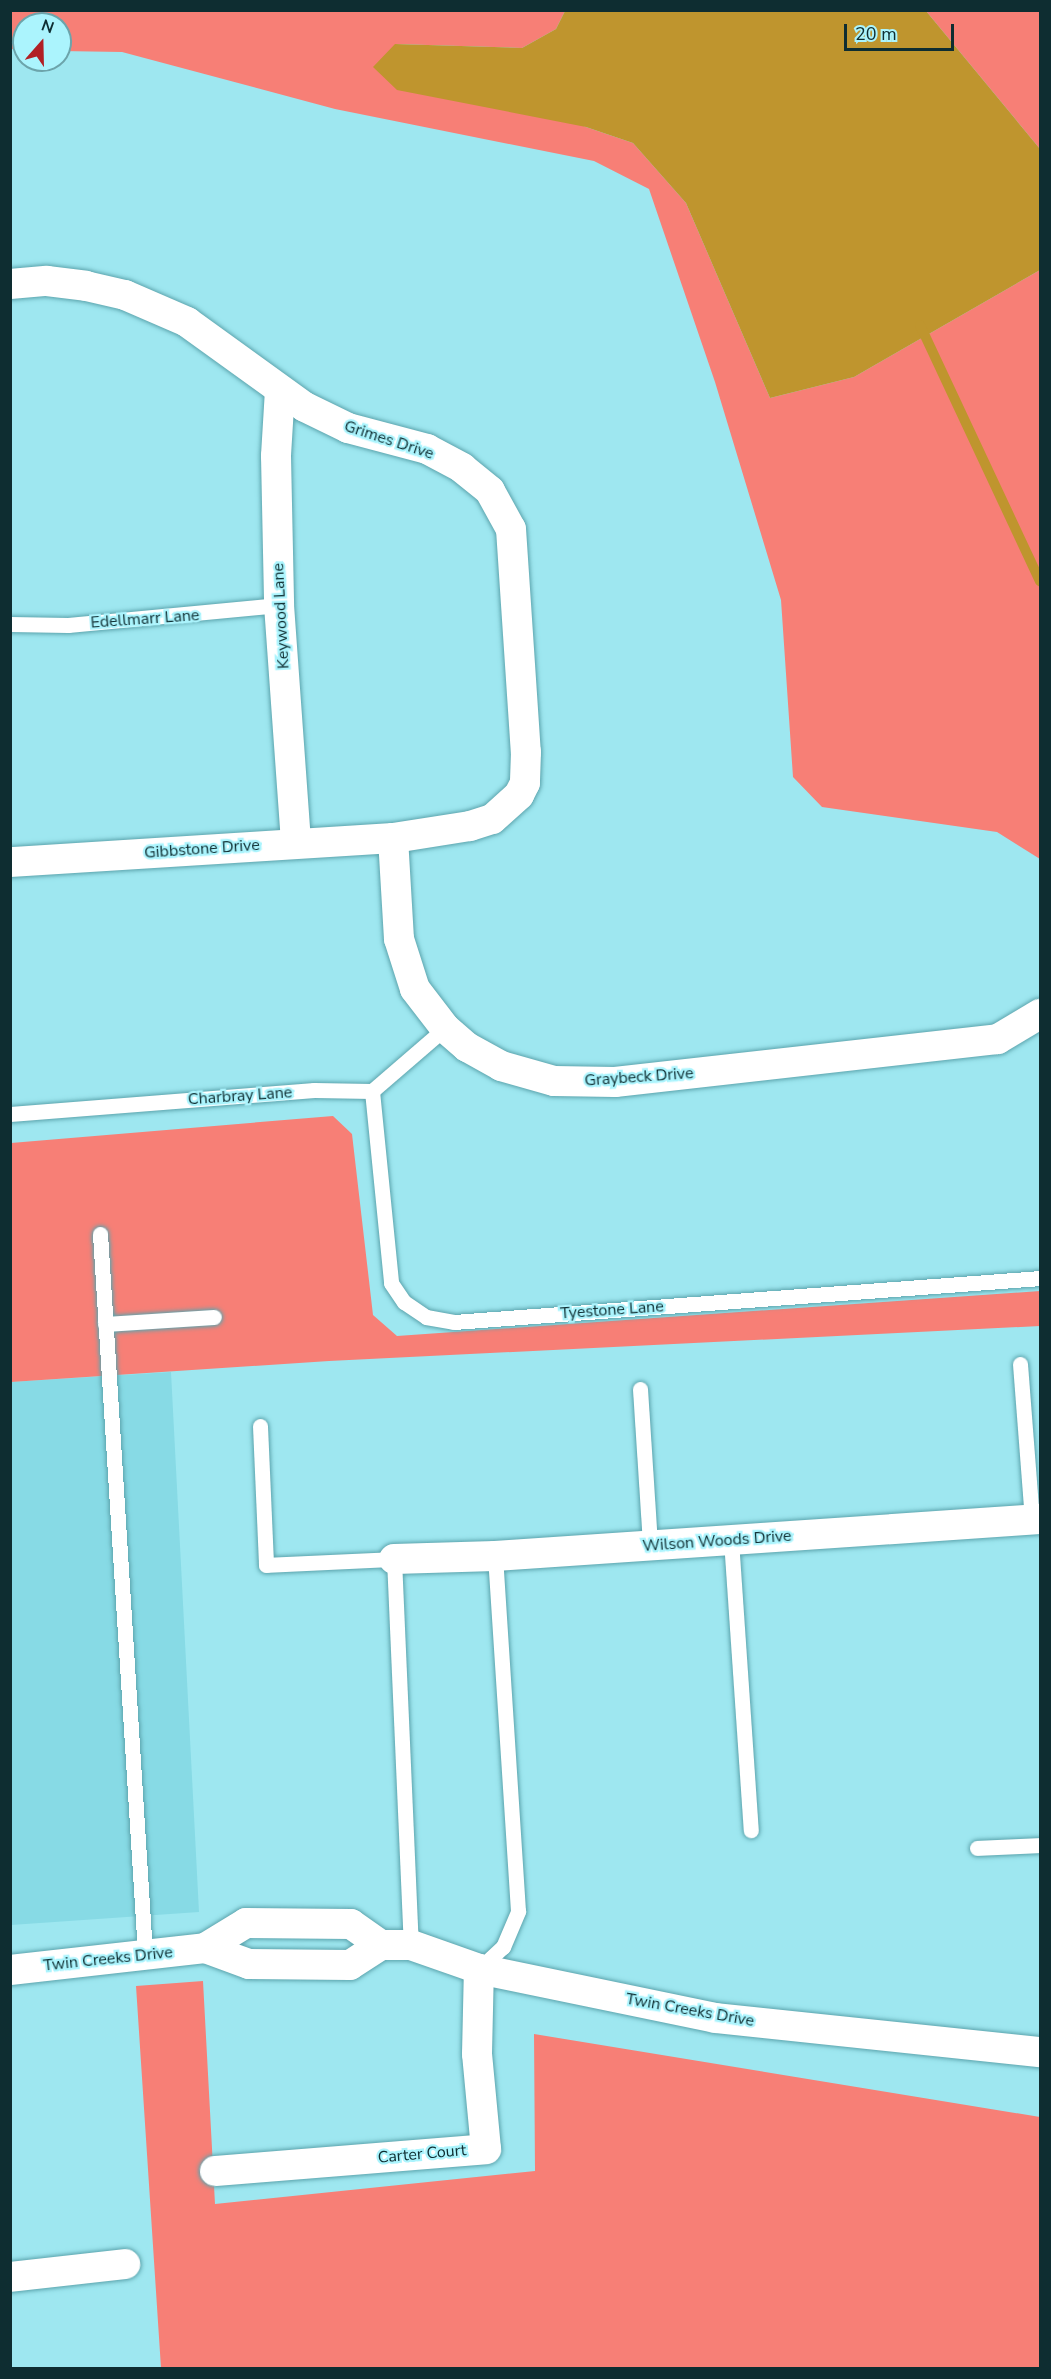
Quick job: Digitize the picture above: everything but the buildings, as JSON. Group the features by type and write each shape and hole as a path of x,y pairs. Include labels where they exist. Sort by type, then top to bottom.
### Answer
{"street":[{"name":"Grimes Drive","path":"10,284 47,281 125,296 187,322 280,390 348,428 427,449 462,468 490,492 511,530 525,716 525,783 513,802 492,819 393,838"},
{"name":"Keywood Lane","path":"280,390 276,456 279,605 296,842"},
{"name":"Gibbstone Drive","path":"10,862 296,842 393,838"},
{"name":"Graybeck Drive","path":"393,838 399,939 416,989 445,1028 467,1047 501,1066 554,1082 615,1082 998,1039 1041,1014"},
{"name":"Wilson Woods Drive","path":"394,1559 495,1556 1036,1520"},
{"name":"Twin Creeks Drive","path":"10,1970 205,1948 246,1923 351,1924 381,1945"},
{"name":"Twin Creeks Drive","path":"205,1948 249,1964 350,1965 381,1945 411,1945 479,1969 715,2018 1041,2052"},
{"name":"Carter Court","path":"215,2171 486,2149 477,2054 479,1969"},
{"path":"10,2277 125,2264"}],"lane":[{"name":"Edellmarr Lane","path":"10,624 68,625 279,605"},
{"path":"372,1091 445,1028"},
{"name":"Charbray Lane","path":"10,1114 314,1090 372,1091"},
{"name":"Tyestone Lane","path":"372,1091 391,1283 404,1302 426,1317 454,1322 1041,1278"},
{"path":"100,1234 145,1954"},
{"path":"105,1324 214,1317"},
{"path":"1020,1364 1036,1520"},
{"path":"640,1389 650,1545"},
{"path":"260,1426 266,1565 394,1559 411,1945"},
{"path":"731,1540 751,1830"},
{"path":"479,1969 503,1947 518,1911 495,1556"},
{"path":"977,1848 1041,1845"}],"shaded area":[{"path":"11,11 565,11 556,29 522,48 395,44 586,127 633,143 686,203 770,398 854,377 1040,270 1040,859 997,832 822,807 793,777 781,600 715,382 649,189 594,161 335,109 122,52 72,51 72,12 12,12 11,49"},
{"path":"565,11 926,11 1040,149 1040,270 854,377 770,398 686,203 633,143 586,127 397,90 373,67 395,44 522,48 556,29"},
{"path":"926,11 1040,11 1040,149"},
{"path":"333,1116 352,1134 373,1315 397,1336 1040,1291 1040,1326 329,1361 11,1382 11,1143"},
{"path":"171,1372 199,1912 11,1925 11,1382"},
{"path":"203,1981 215,2204 535,2171 534,2034 1040,2117 1040,2368 161,2368 136,1986"}],"waterway":[{"path":"920,325 1040,581"}]}
